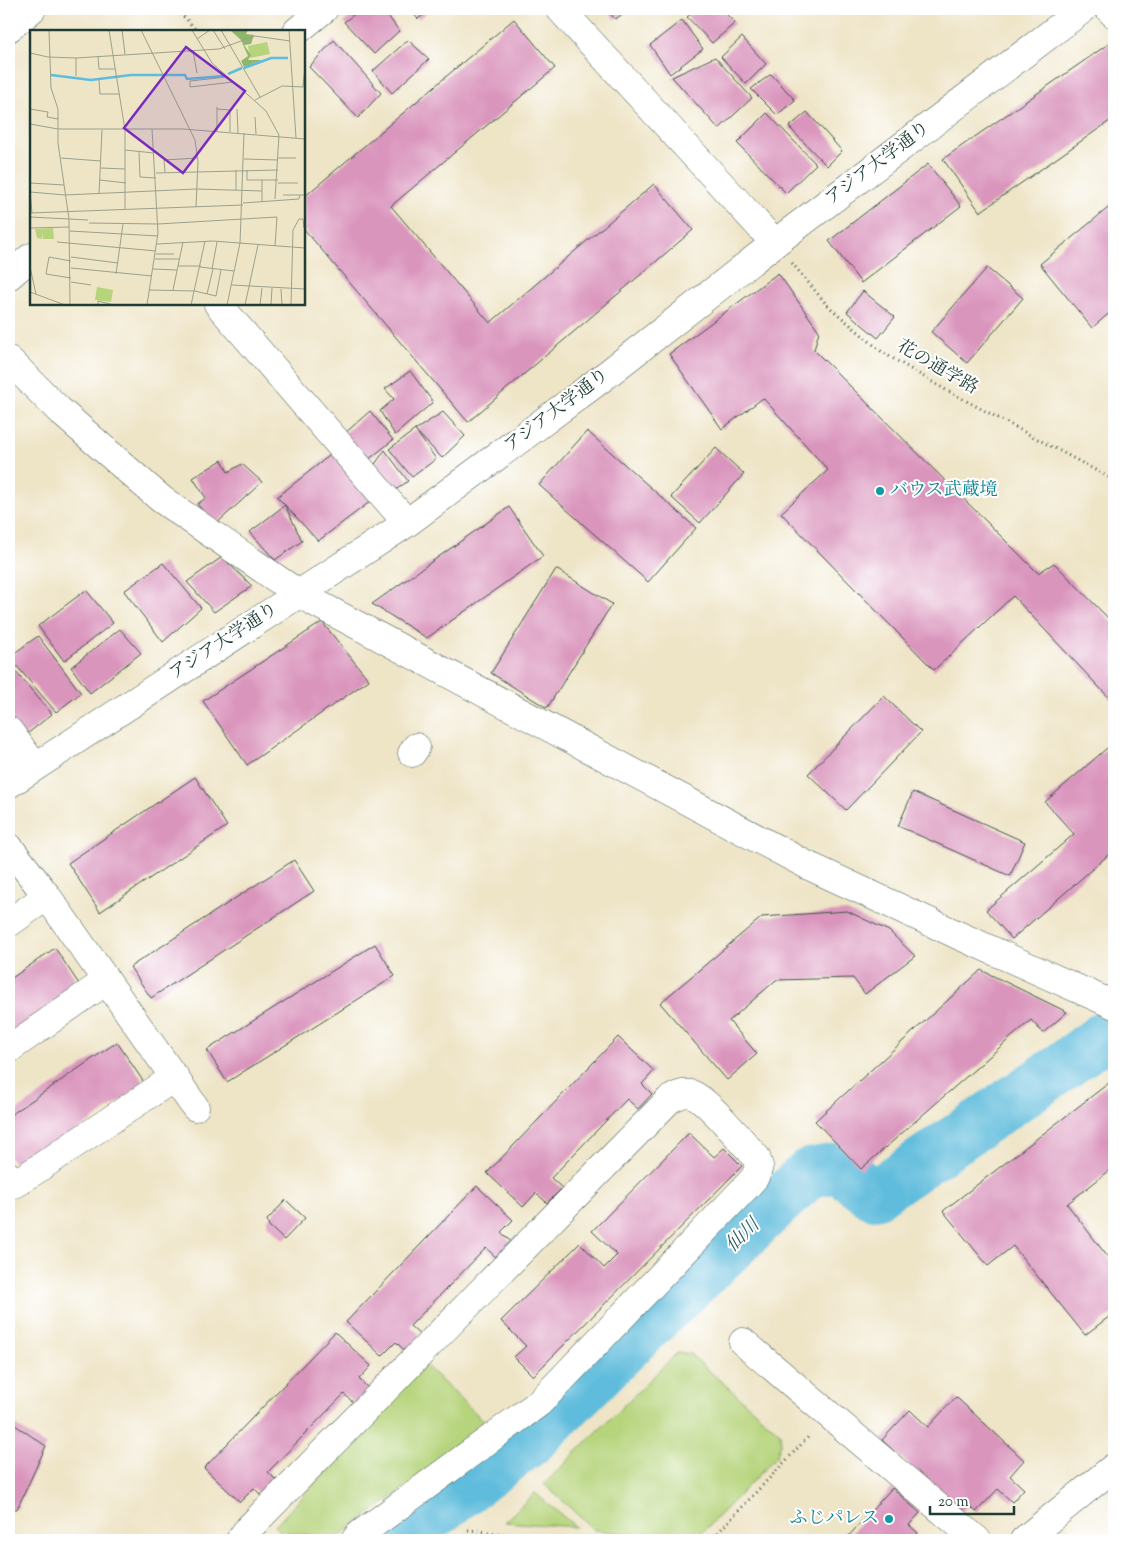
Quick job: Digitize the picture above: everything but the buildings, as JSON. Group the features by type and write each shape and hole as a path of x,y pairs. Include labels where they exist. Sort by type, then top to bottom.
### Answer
{"street":[{"path":"9,28 32,9"},
{"path":"298,30 324,9"},
{"path":"560,9 775,243"},
{"name":"アジア大学通り","path":"9,784 407,523 600,379 775,243 1084,9"},
{"path":"1109,9 1114,14"},
{"path":"9,276 30,258"},
{"path":"219,305 407,523"},
{"path":"9,360 59,410 161,499 299,594 807,864 1114,1006"},
{"path":"9,731 35,767"},
{"path":"9,847 47,896 196,1107"},
{"path":"9,923 47,896"},
{"path":"9,1049 106,981"},
{"path":"9,1176 15,1184 175,1077"},
{"path":"240,1540 256,1521 669,1100 680,1094 692,1094 706,1103 756,1157 759,1166 755,1177 748,1186 539,1403 359,1535 355,1540"},
{"path":"742,1342 977,1540"},
{"path":"1024,1540 1114,1467"}],"path":[{"path":"177,9 196,30"},
{"name":"花の通学路","path":"775,243 827,305 882,352 946,390 1114,480"},
{"path":"711,1540 813,1432"},
{"path":"468,1530 566,1540"}],"green space":[{"path":"678,1352 690,1354 780,1433 781,1443 776,1457 695,1540 594,1530 544,1484"},
{"path":"425,1365 484,1421 450,1455 335,1539 280,1531 275,1526"},
{"path":"535,1493 576,1527 504,1522"}],"waterway":[{"name":"仙川","path":"399,1540 532,1440 633,1340 809,1173 838,1168 874,1195 1059,1069 1114,1029"}],"place":[{"name":"バウス武蔵境","path":"880,491"},
{"name":"ふじパレス","path":"889,1519"}]}
